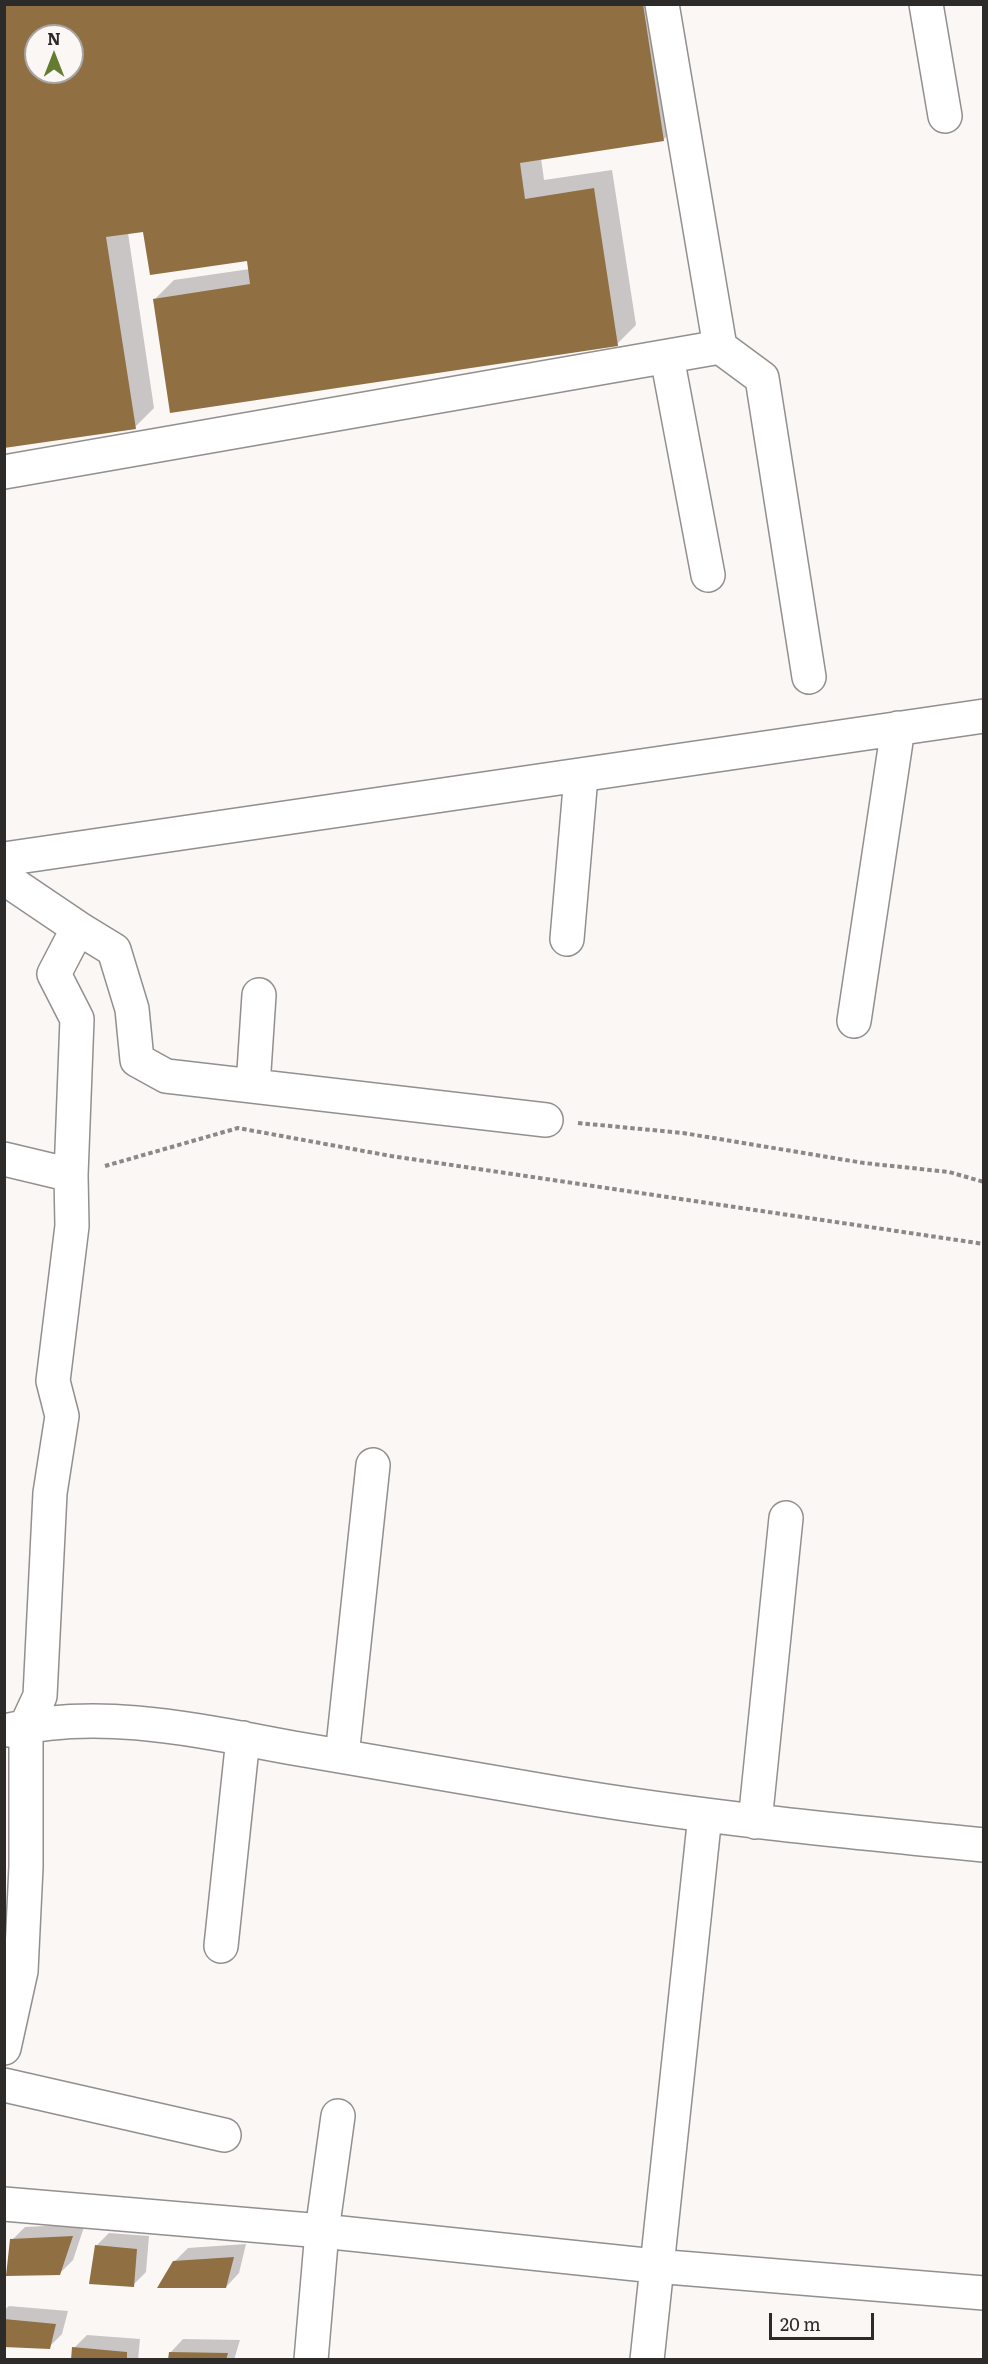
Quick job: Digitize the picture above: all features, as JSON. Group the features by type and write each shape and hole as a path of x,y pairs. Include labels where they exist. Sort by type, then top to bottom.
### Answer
{"street":[{"path":"662,4 720,347 762,378 809,677"},
{"path":"926,4 945,116"},
{"path":"4,472 720,347"},
{"path":"668,357 708,575"},
{"path":"4,859 984,716"},
{"path":"854,1021 898,728"},
{"path":"567,939 581,776"},
{"path":"4,878 114,950 132,1009 137,1060 166,1076 546,1120"},
{"path":"4,2048 21,1971 26,1868 15,1729 40,1696 50,1493 62,1416 53,1381 72,1226 71,1175 77,1019 54,975 78,928"},
{"path":"253,1086 258,995"},
{"path":"4,1159 71,1175"},
{"path":"342,1756 373,1465"},
{"path":"755,1822 786,1518"},
{"path":"15,1729 96,1720 200,1730 610,1802 755,1822 984,1845"},
{"path":"221,1946 243,1738"},
{"path":"647,2360 655,2266 705,1815"},
{"path":"4,2085 224,2135"},
{"path":"311,2360 322,2231 338,2116"},
{"path":"4,2204 322,2231 655,2266 984,2293"}],"path":[{"path":"546,1120 683,1133 864,1163 949,1172 984,1182"},
{"path":"71,1175 238,1128 391,1156 984,1244"}],"building":[{"path":"4,4 643,4 664,141 520,163 525,199 594,188 618,346 170,413 153,299 250,284 247,261 150,275 143,232 106,237 136,429 4,448"},
{"path":"73,2236 60,2275 6,2276 10,2239"},
{"path":"95,2245 137,2249 134,2287 89,2284"},
{"path":"234,2257 226,2288 157,2288 173,2261"},
{"path":"4,2319 56,2324 50,2349 4,2347"},
{"path":"72,2347 127,2352 127,2360 71,2360"},
{"path":"169,2352 228,2353 226,2360 168,2360"}]}
